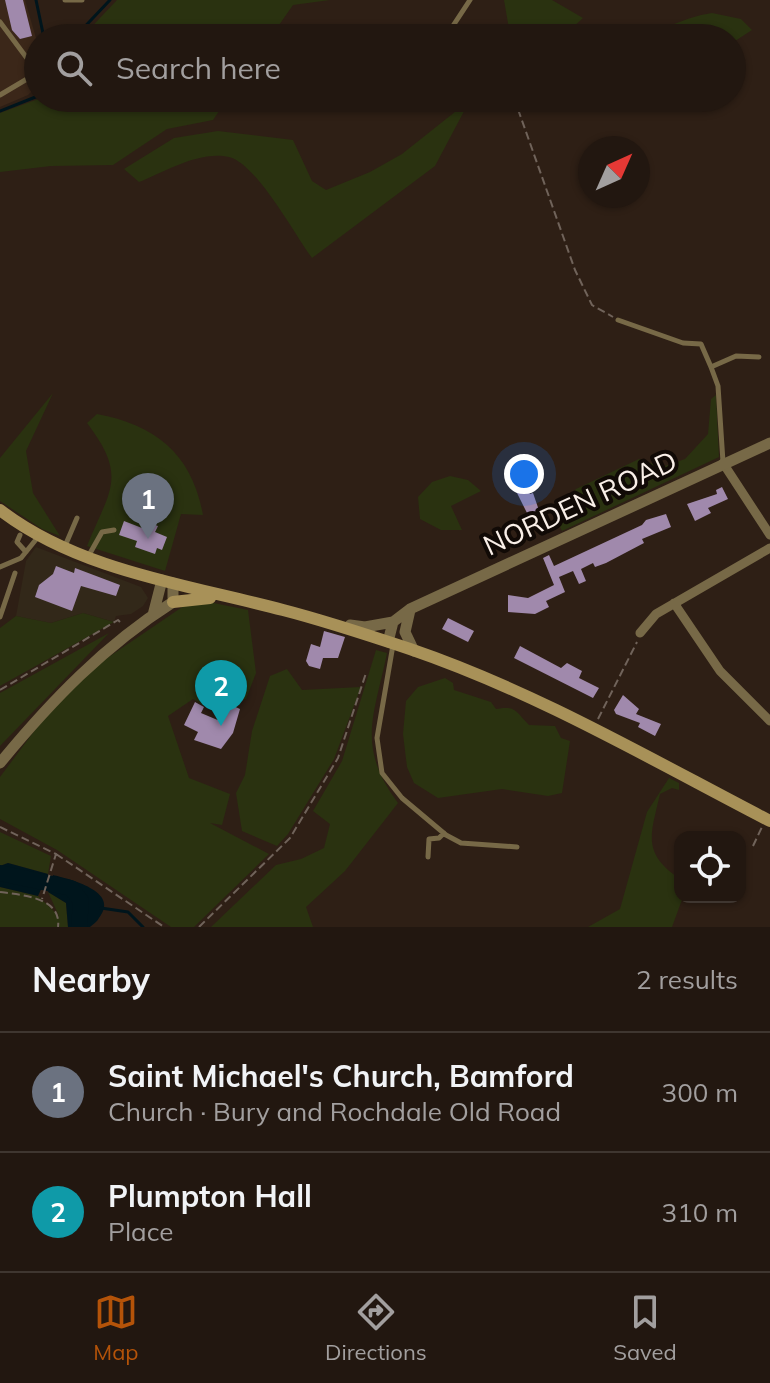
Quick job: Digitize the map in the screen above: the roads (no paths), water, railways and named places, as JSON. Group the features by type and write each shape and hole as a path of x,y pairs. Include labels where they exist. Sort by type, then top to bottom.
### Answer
{"main road":[{"path":"0,510 39,537 88,556 167,582 317,619 414,651 593,729 768,820"},
{"path":"173,602 195,597 248,606 260,604"}],"street":[{"name":"NORDEN ROAD","path":"393,622 410,609 770,443"},
{"path":"723,463 770,535"},
{"path":"640,633 656,614 770,548"},
{"path":"0,763 44,709 92,661 129,631 173,602 167,582"},
{"path":"153,615 167,582"},
{"path":"674,603 720,671 770,721"},
{"path":"391,643 410,609"},
{"path":"410,609 405,632 414,651"},
{"path":"317,619 365,627 393,622 391,643"}],"lane":[{"path":"65,0 82,0"},
{"path":"454,24 470,0"},
{"path":"0,22 9,39 24,56"},
{"path":"0,95 24,81"},
{"path":"618,320 683,343 701,344 718,386 723,463"},
{"path":"711,367 736,356 759,357"},
{"path":"64,547 77,518"},
{"path":"88,556 102,532 114,530"},
{"path":"20,535 17,542 26,552"},
{"path":"0,567 26,552 39,537"},
{"path":"0,617 15,573"},
{"path":"391,643 377,738 382,773 402,798 461,843 517,847"},
{"path":"428,857 429,839 439,838 444,833"}],"water":[{"path":"8,863 48,874 38,896 0,887 0,866"},
{"path":"53,875 90,888 103,900 104,909 90,927 68,927 66,903 48,892"}],"waterway":[{"path":"36,0 41,24"},
{"path":"87,24 110,0"},
{"path":"0,111 24,102"},
{"path":"0,873 71,888 81,901 79,927"},
{"path":"101,908 128,912 143,927"}],"place":[{"name":"Saint Michael's Church, Bamford","path":"148,539"},
{"name":"Plumpton Hall","path":"221,726"}]}
